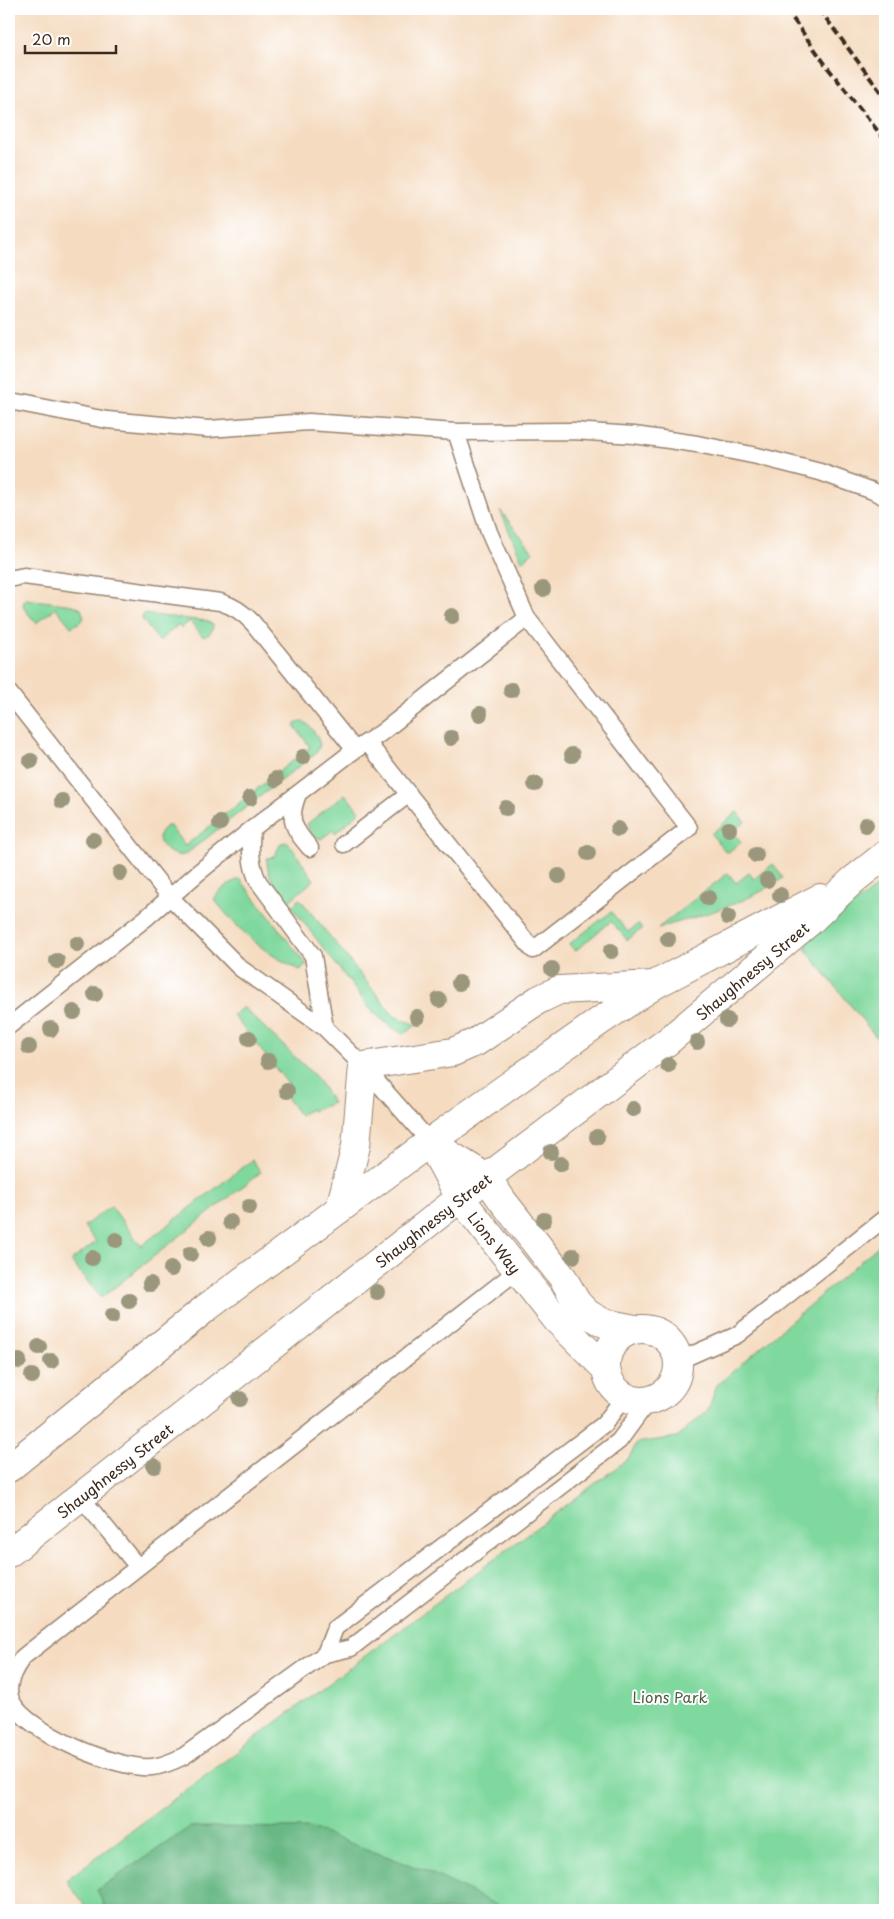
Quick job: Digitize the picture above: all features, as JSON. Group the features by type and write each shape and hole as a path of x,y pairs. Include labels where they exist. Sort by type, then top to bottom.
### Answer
{"main road":[{"name":"Shaughnessy Street","path":"9,1553 460,1198 668,1042 808,923 852,881 885,855"},
{"name":"Shaughnessy Street","path":"9,1468 206,1308 430,1142 656,984 852,881"},
{"path":"340,1208 356,1146 363,1066 453,1052 476,1042 538,1000 560,990 656,984"},
{"name":"Lions Way","path":"430,1142 487,1178 588,1314 604,1323 635,1329"},
{"name":"Lions Way","path":"430,1142 460,1198 571,1335 605,1368"},
{"path":"635,1329 658,1332 675,1349 678,1361 677,1374 672,1385 664,1394 637,1398 611,1385 605,1368 608,1351 614,1341 635,1329"}],"lane":[{"path":"9,400 106,420 208,429 309,422 456,432 574,431 634,435 697,444 757,456 811,470 873,491 885,497"},
{"path":"9,580 24,576 229,604 246,615 361,746 409,794 533,950 689,828 527,618 488,532 456,432"},
{"path":"9,1026 146,918 252,829 361,746 381,733 527,618"},
{"path":"9,693 170,897 240,968 325,1028 363,1066 430,1142"},
{"path":"298,794 292,809 292,821 310,848"},
{"path":"344,844 409,794"},
{"path":"252,829 250,857 258,881 313,956 325,1028"},
{"path":"678,1361 737,1335 885,1218"},
{"path":"518,1270 24,1657 13,1670 10,1686 11,1701 22,1716 71,1745 103,1758 136,1766 151,1767 168,1764 184,1756 325,1654 351,1648 619,1441 637,1398"},
{"path":"325,1654 335,1628 637,1398"},
{"path":"80,1496 138,1567"}],"green space":[{"path":"500,510 533,552 522,561"},
{"path":"26,599 73,605 81,609 84,617 82,621 71,627 56,608 36,623 23,607"},
{"path":"143,614 207,621 213,627 209,635 202,636 190,621 181,628 178,625 159,641 142,619"},
{"path":"301,721 313,730 317,738 320,745 316,753 186,854 176,855 162,846 159,836 164,827 170,826 185,846 310,747 294,725"},
{"path":"345,794 360,812 335,833 333,830 321,839 312,835 307,824"},
{"path":"737,812 745,822 733,831 741,842 727,853 711,834"},
{"path":"288,842 314,880 288,902 270,876 267,858 274,857 281,843"},
{"path":"773,864 783,878 770,887 723,908 658,928 728,873 736,883 749,873 754,879"},
{"path":"240,879 307,965 300,970 263,949 232,921 214,899 226,887"},
{"path":"885,880 885,1048 806,950 807,942"},
{"path":"300,899 394,1016 416,1025 409,1031 402,1033 391,1027 371,1010 291,906"},
{"path":"611,912 628,932 638,924 642,929 627,940 611,921 575,951 569,944"},
{"path":"243,1007 316,1077 333,1103 313,1111 310,1109 300,1116 282,1092 289,1085 233,1015"},
{"path":"252,1160 261,1172 101,1298 71,1261 96,1242 84,1226 111,1206 141,1246"},
{"name":"Lions Park","path":"885,1240 885,1910 88,1910 66,1880 628,1459 637,1443 677,1437 708,1410 717,1385"},
{"path":"190,1827 309,1828 429,1872 507,1910 107,1910 97,1890"}],"railway":[{"path":"786,9 828,68 885,140"},
{"path":"819,9 885,98"}]}
